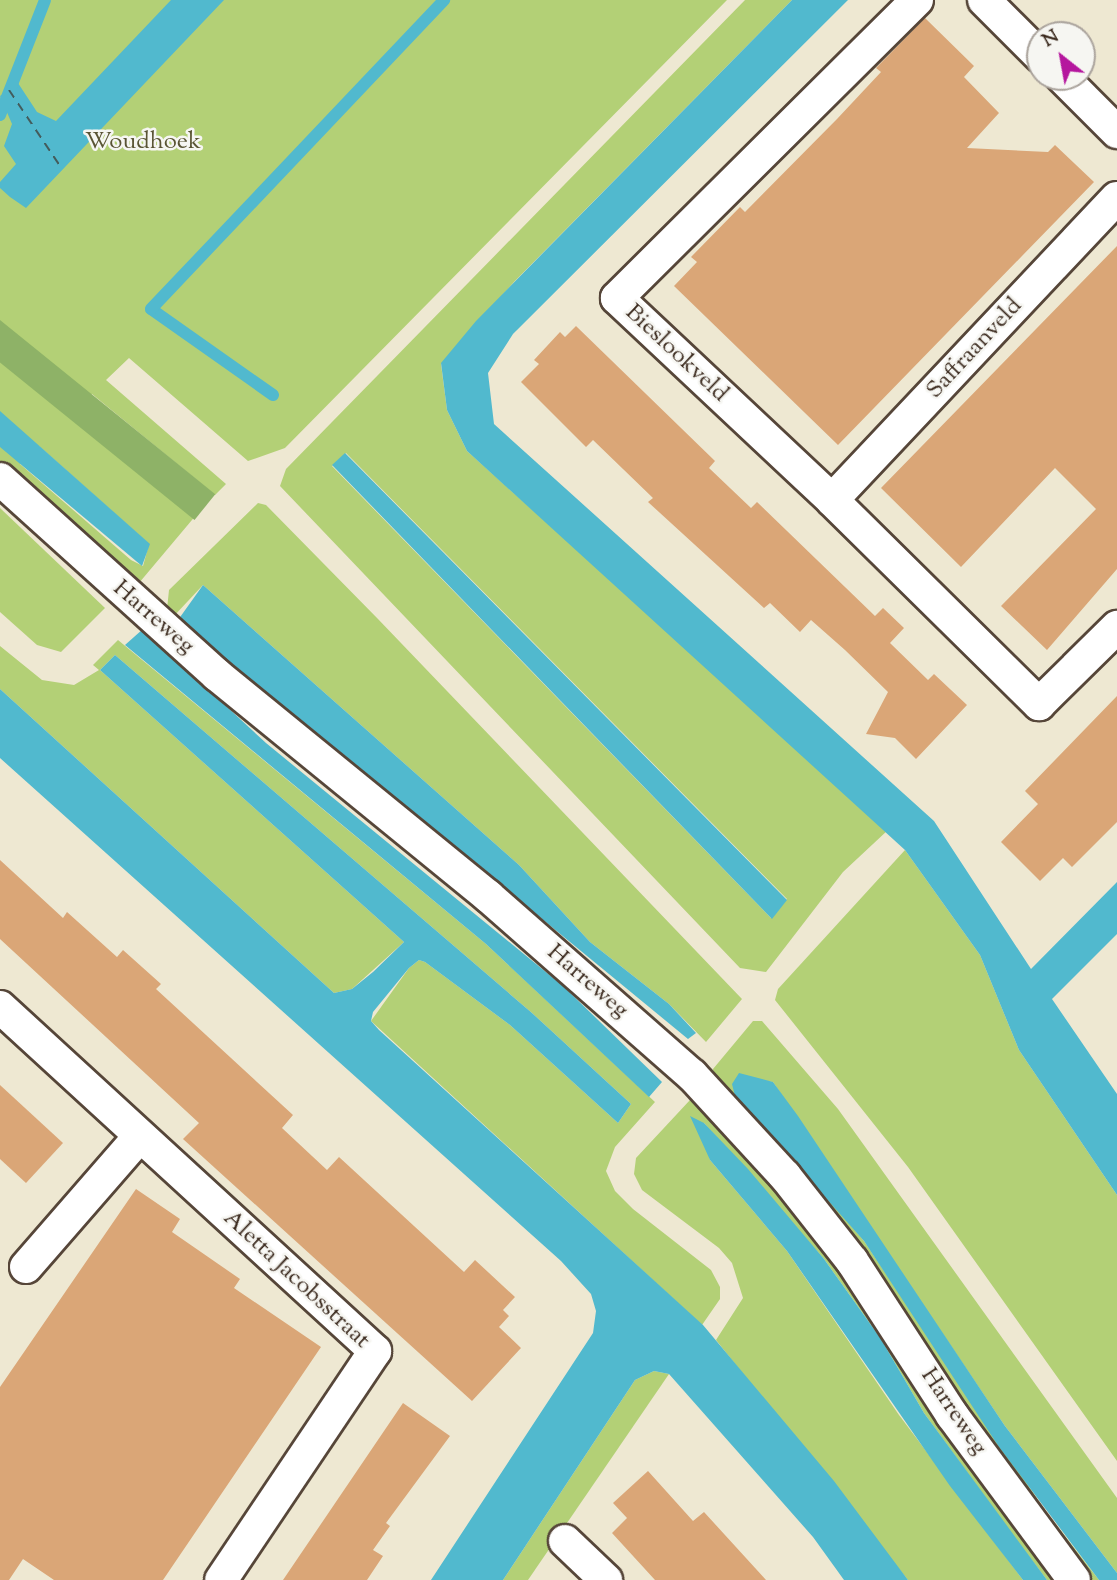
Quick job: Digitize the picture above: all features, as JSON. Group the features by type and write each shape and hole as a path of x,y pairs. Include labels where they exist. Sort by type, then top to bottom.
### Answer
{"street":[{"name":"Bieslookveld","path":"917,0 617,298 832,500 1040,705 1117,627"},
{"path":"984,0 1026,42"},
{"path":"1076,91 1117,132"},
{"name":"Saffraanveld","path":"832,500 1117,198"},
{"name":"Harreweg","path":"0,479 217,675 488,896 692,1075 785,1176 852,1261 960,1426 1073,1580"},
{"path":"0,1007 138,1138 26,1267"},
{"name":"Aletta Jacobsstraat","path":"138,1138 375,1351 221,1580"},
{"path":"565,1541 606,1580"}],"green space":[{"name":"Woudhoek","path":"0,0 727,0 285,448 248,461 129,358 106,380 226,484 215,495 92,394 73,413 197,514 139,583 11,473 0,483","holes":["39,446 149,544 143,566 131,560 20,464"]},
{"path":"745,0 792,0 514,282 441,364 447,410 467,451 888,830 843,872 766,972 740,968 280,486 286,469","holes":["346,453 787,899 771,918 332,466"]},
{"path":"0,320 215,494 195,520 0,362"},
{"path":"258,503 266,505 378,619 742,999 706,1042 669,1004 590,942 519,865 203,585 173,617 167,609 169,590"},
{"path":"0,508 105,608 61,652 37,645 0,612"},
{"path":"118,640 486,944 655,1102 615,1147 606,1171 615,1191 633,1209 711,1270 720,1287 720,1299 702,1325 371,1021 409,968 419,960 425,962 510,1025 618,1123 631,1104 532,1013 115,655 100,670 404,942 352,989 334,993 0,689 0,646 42,680 74,685 99,670 93,665"},
{"path":"905,850 980,955 1019,1050 1117,1195 1117,1461 908,1167 775,1000 778,989"},
{"path":"753,1021 762,1021 838,1109 1117,1498 1117,1573 1005,1426 773,1082 751,1080 819,1188 864,1241 1044,1509 1099,1580 1089,1580 714,1079 713,1069"},
{"path":"690,1100 713,1115 797,1208 1060,1580 1047,1580 1015,1538 924,1413 881,1339 824,1259 704,1123 710,1160 787,1251 899,1415 1023,1580 908,1580 716,1340 743,1298 732,1263 719,1248 642,1190 634,1174 636,1158"},
{"path":"654,1371 669,1374 528,1580 503,1580 635,1380"}],"water":[{"path":"171,0 224,0 26,208 10,197 0,188 0,182 16,164 4,146 12,124 0,96 18,83 37,112 56,121"},
{"path":"792,0 848,0 513,334 488,373 494,424 934,821 1031,969 1117,882 1117,934 1052,999 1117,1094 1117,1195 1019,1050 980,955 905,850 467,451 447,410 441,363 476,321"},
{"path":"0,411 150,544 142,566 0,447"},
{"path":"345,453 787,900 772,919 332,465"},
{"path":"203,585 519,865 590,942 669,1004 696,1033 688,1039 178,620"},
{"path":"143,629 266,743 563,986 662,1082 649,1097 486,944 125,645"},
{"path":"115,655 532,1013 631,1104 618,1123 510,1025 425,962 419,960 409,968 373,1012 371,1021 379,1030 703,1325 834,1481 908,1580 844,1580 813,1537 669,1374 654,1371 635,1380 503,1580 431,1580 593,1333 596,1311 591,1294 561,1261 0,758 0,689 334,993 352,989 373,972 404,942 100,670"},
{"path":"739,1073 773,1082 1005,1426 1117,1573 1117,1580 1099,1580 999,1447 864,1241 735,1096 732,1084"},
{"path":"690,1116 704,1123 748,1169 824,1259 881,1339 924,1413 1047,1580 1023,1580 950,1486 787,1251 710,1160"}],"building":[{"path":"925,18 974,66 964,77 999,113 967,148 1048,152 1055,145 1094,182 838,445 674,286 697,262 691,257 740,207 745,212 837,119 881,72 876,68"},
{"path":"1117,246 1117,569 1047,650 1001,606 1096,509 1055,468 961,567 881,488"},
{"path":"576,326 715,461 709,468 751,508 757,502 875,616 883,608 904,628 890,643 928,680 934,674 967,705 916,759 895,738 866,734 888,692 845,650 811,620 800,632 770,603 764,608 648,502 653,498 593,440 586,447 521,382 539,364 534,360 560,332 565,337"},
{"path":"1117,696 1117,822 1072,867 1063,858 1040,881 1001,842 1038,804 1025,791"},
{"path":"0,860 63,918 67,912 117,957 123,950 161,984 156,989 293,1115 282,1128 327,1170 339,1157 464,1272 475,1260 515,1297 503,1310 509,1316 499,1327 521,1348 472,1401 183,1139 199,1123 0,939"},
{"path":"0,1085 63,1143 26,1183 0,1159"},
{"path":"136,1189 180,1219 172,1232 240,1279 234,1288 321,1347 163,1580 54,1580 23,1559 9,1580 0,1580 0,1387"},
{"path":"403,1403 450,1436 386,1523 390,1526 373,1550 383,1556 367,1580 283,1580"},
{"path":"648,1471 693,1521 704,1512 766,1580 655,1580 612,1533 627,1518 613,1503"}],"waterway":[{"path":"0,115 45,0"},
{"path":"273,395 151,309 444,0"}],"ferry route":[{"path":"9,90 62,169"}]}
